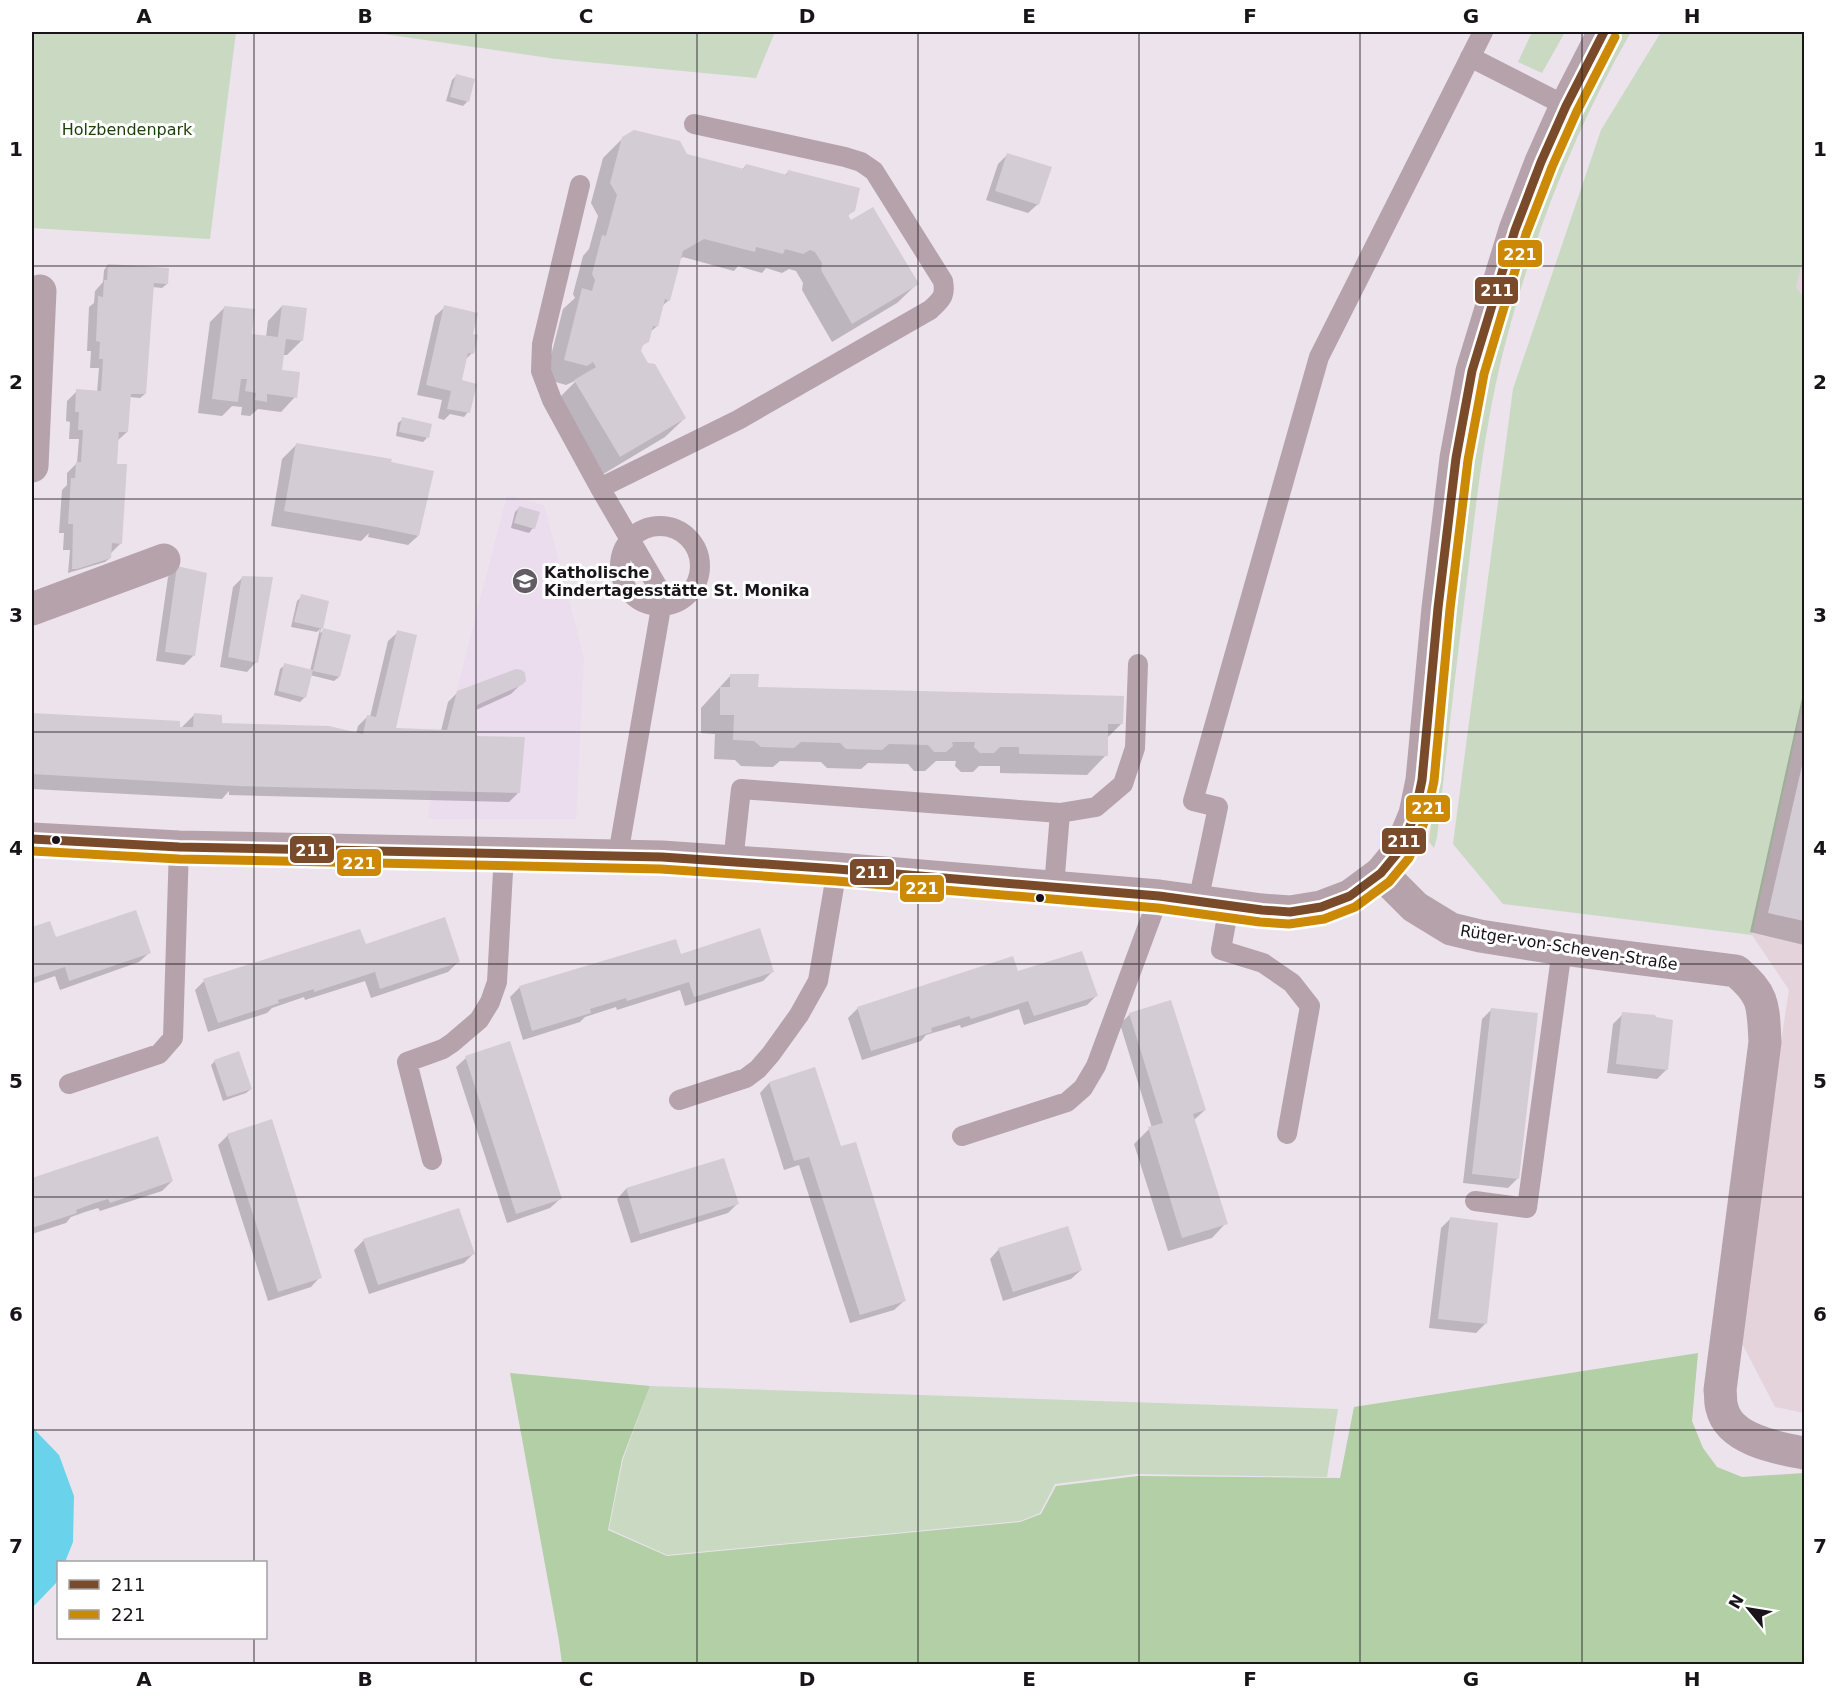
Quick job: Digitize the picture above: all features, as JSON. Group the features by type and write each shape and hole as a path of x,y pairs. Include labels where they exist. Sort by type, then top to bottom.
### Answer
{"street":[{"path":"32,839 179,847 618,855 837,869 1054,887 1159,896 1290,912 1322,908 1350,896 1381,873 1400,850 1414,814 1422,780 1438,608 1456,458 1472,370 1515,231 1541,162 1566,106 1604,32"},
{"path":"32,466 40,291"},
{"path":"32,609 164,560"},
{"name":"Rütger-von-Scheven-Straße","path":"1381,873 1415,907 1451,929 1562,949 1736,971 1752,984 1763,1008 1765,1042 1720,1390 1722,1410 1730,1424 1745,1436 1772,1447 1804,1453"}],"lane":[{"path":"1287,1134 1310,1006 1292,983 1263,963 1221,950 1213,904 1218,807 1192,801 1319,357 1483,32"},
{"path":"1470,57 1566,106"},
{"path":"600,488 738,420 930,310 940,301 945,290 943,281 874,171 861,162 694,124"},
{"path":"580,185 542,344 541,371 552,400 663,596 618,855"},
{"path":"658,525 674,527 688,535 697,548 701,564 699,580 690,593 677,603 662,606 646,604 633,596 623,583 619,568 622,552 630,538 642,528 658,525"},
{"path":"733,862 741,789 1060,813 1096,807 1123,784 1135,748 1138,664"},
{"path":"1054,887 1060,813"},
{"path":"69,1084 159,1054 173,1038 179,847"},
{"path":"432,1160 407,1062 443,1049 452,1043 479,1020 490,1002 497,982 504,854"},
{"path":"679,1100 746,1078 758,1069 771,1054 799,1015 818,981 837,869"},
{"path":"962,1136 1066,1102 1083,1088 1096,1066 1159,896"},
{"path":"1475,1201 1527,1208 1562,949"}],"shaded area":[{"path":"1804,257 1804,297 1796,287"},
{"name":"Katholische Kindertagesstätte St. Monika","path":"507,495 544,505 584,658 576,819 428,819 431,791"},
{"path":"1804,699 1804,1413 1775,1407 1736,1332 1789,990 1752,935"}],"green space":[{"name":"Holzbendenpark","path":"32,32 236,32 210,239 32,228"},
{"path":"370,32 775,32 756,78 556,59"},
{"path":"1532,32 1565,32 1542,73 1518,62"},
{"path":"1622,32 1631,32 1570,153 1537,238 1499,369 1477,495 1434,848 1429,842 1475,454 1490,376 1503,321 1533,225 1563,148"},
{"path":"1661,32 1804,32 1804,257 1796,287 1804,297 1804,699 1752,935 1503,904 1453,844 1513,389 1601,130"},
{"path":"1698,1353 1692,1421 1703,1448 1717,1467 1742,1477 1804,1473 1804,1664 562,1664 510,1373 650,1386 622,1459 608,1530 667,1556 1020,1522 1041,1514 1056,1486 1138,1476 1340,1478 1354,1407"},
{"path":"650,1386 1338,1409 1327,1477 1136,1474 1055,1484 1040,1513 1020,1521 667,1555 609,1529 623,1459"}],"water":[{"path":"32,1427 59,1455 74,1496 73,1542 65,1561 57,1561 56,1583 32,1608"}],"building":[{"path":"456,74 475,79 469,102 450,97"},
{"path":"634,130 680,141 687,154 744,169 746,164 787,175 788,170 860,188 855,211 848,215 851,220 873,207 919,284 852,324 821,270 822,263 815,252 810,250 803,254 785,249 783,254 756,247 755,252 704,239 683,251 670,301 665,299 658,327 653,326 649,342 643,345 641,351 648,363 655,364 686,418 620,457 574,380 596,367 593,362 587,366 564,360 582,288 592,291 595,280 592,274 602,235 606,236 617,195 610,183 622,137"},
{"path":"1007,153 1052,167 1039,205 995,191"},
{"path":"108,264 169,268 168,284 154,283 146,394 131,394 128,432 119,432 117,464 127,464 122,544 112,543 111,558 72,569 73,524 68,524 71,478 75,478 76,462 81,462 83,430 78,430 79,412 75,412 76,389 101,391 103,359 99,359 100,342 96,341 98,296 103,297"},
{"path":"282,305 307,308 303,341 286,339 282,370 300,372 297,398 267,394 267,402 255,400 256,393 245,391 247,379 241,379 238,402 212,399 224,306 255,309 252,334 278,337"},
{"path":"444,305 478,313 473,334 478,335 474,354 468,353 462,380 477,384 470,413 447,409 451,391 426,385"},
{"path":"402,417 432,424 429,438 399,432"},
{"path":"296,443 392,459 391,462 434,471 419,536 284,511"},
{"path":"519,506 540,512 535,529 514,523"},
{"path":"177,566 207,573 195,656 165,652"},
{"path":"242,576 273,577 258,663 228,657"},
{"path":"301,594 329,601 323,629 294,622"},
{"path":"323,628 351,635 340,677 313,671"},
{"path":"397,630 417,635 396,728 447,730 457,691 516,669 525,673 526,681 522,685 477,705 477,736 525,737 520,793 238,786 32,774 32,713 180,721 180,727 193,727 194,713 222,715 222,723 329,726 363,734 367,715 376,717"},
{"path":"284,663 313,670 306,698 278,691"},
{"path":"730,674 759,674 758,687 1124,696 1123,724 1108,724 1108,756 1019,754 1019,747 1000,747 994,753 980,753 974,747 975,742 952,742 953,746 946,752 934,752 928,745 889,744 882,750 846,749 840,743 801,742 794,748 761,747 754,741 733,740 734,715 720,715 720,687 730,687"},
{"path":"1804,757 1804,921 1768,913"},
{"path":"136,910 151,953 69,981 65,967 32,978 32,927 50,921 56,937"},
{"path":"445,917 460,962 380,989 375,972 314,992 314,989 278,1000 279,1003 218,1023 203,979 360,929 366,944"},
{"path":"760,928 774,972 694,997 689,982 627,1001 626,998 590,1009 591,1013 532,1031 519,986 676,939 681,954"},
{"path":"1082,951 1098,996 1034,1016 1028,1001 971,1019 969,1016 931,1028 932,1032 871,1051 857,1007 1013,956 1018,971"},
{"path":"1171,1000 1206,1110 1193,1114 1228,1224 1182,1238 1148,1127 1163,1123 1129,1013"},
{"path":"1491,1008 1538,1013 1519,1179 1472,1174"},
{"path":"1622,1012 1655,1015 1673,1020 1668,1070 1616,1064"},
{"path":"510,1041 562,1199 516,1214 465,1056"},
{"path":"239,1051 252,1089 227,1097 214,1060"},
{"path":"815,1067 841,1146 856,1142 906,1301 860,1315 809,1157 794,1161 769,1082"},
{"path":"272,1119 322,1278 278,1292 227,1134"},
{"path":"158,1136 173,1181 110,1203 108,1199 95,1203 76,1210 77,1213 32,1228 32,1178"},
{"path":"724,1158 739,1204 640,1234 626,1188"},
{"path":"459,1208 475,1254 378,1285 363,1239"},
{"path":"1450,1217 1498,1223 1487,1324 1438,1319"},
{"path":"1068,1226 1082,1270 1013,1292 998,1248"}],"transit line":[{"name":"211","path":"32,839 179,847 662,857 1159,896 1290,912 1321,907 1350,896 1381,873 1400,850 1415,814 1422,780 1438,608 1456,458 1472,371 1515,230 1541,162 1566,106 1604,32"},
{"name":"221","path":"32,851 179,859 661,869 1158,908 1289,924 1324,919 1355,907 1389,882 1409,858 1426,818 1434,781 1450,609 1468,460 1484,374 1526,234 1552,167 1577,111 1615,37"}],"place":[{"name":"Katholische Kindertagesstätte St. Monika","path":"525,581"}]}
